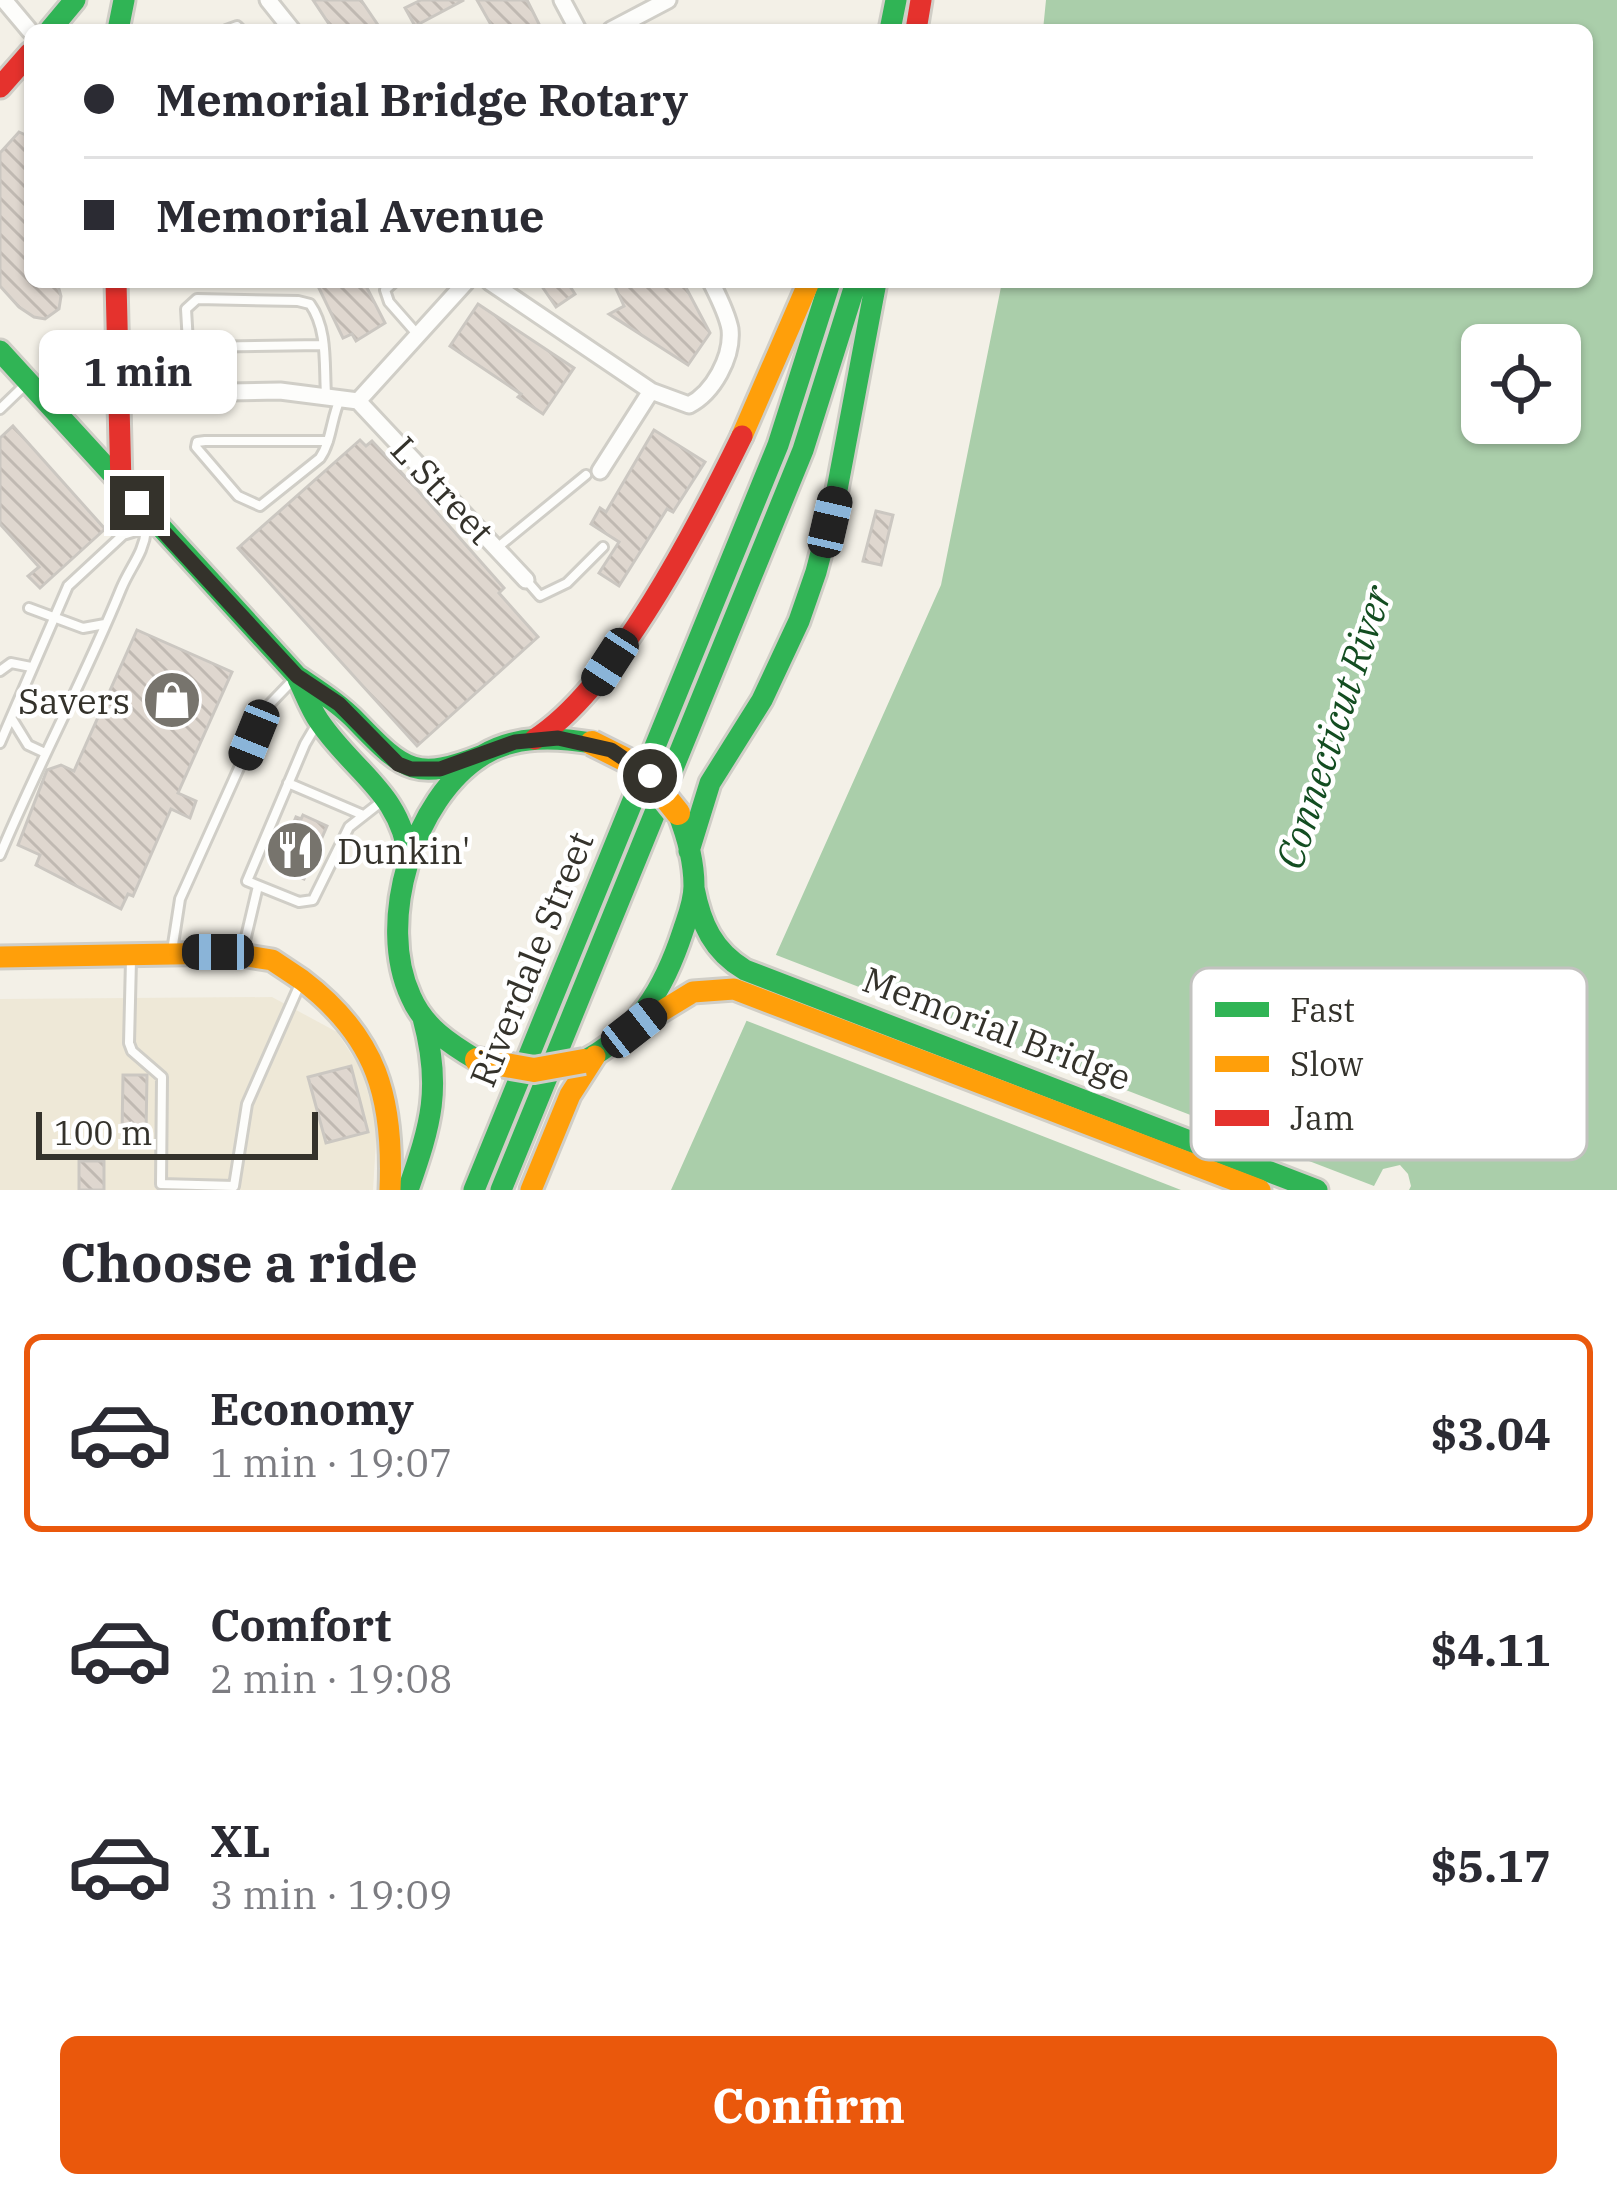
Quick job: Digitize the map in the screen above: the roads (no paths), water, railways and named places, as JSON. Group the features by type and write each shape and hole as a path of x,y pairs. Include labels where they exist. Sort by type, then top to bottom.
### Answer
{"main road":[{"path":"55,24 76,0"},
{"path":"116,288 121,485"},
{"path":"0,351 121,485 150,526 297,676 339,704 385,755 404,767 440,769 535,739 583,703 692,534 746,433 806,288"},
{"name":"Riverdale Street","path":"474,1190 778,446 828,288"},
{"name":"Riverdale Street","path":"502,1190 795,471 854,288"},
{"path":"689,851 710,783 762,700 812,584 836,495 875,288"},
{"path":"297,676 320,721 387,797 407,837 409,868"},
{"path":"423,1018 448,1043 477,1060 534,1070 589,1058 679,996 729,976 708,936 678,813 642,768 592,743 535,739"},
{"path":"408,1190 438,1094 435,1060 423,1018 406,987 397,954 397,920 409,868 433,810 483,755"},
{"path":"634,1028 669,974 694,888"},
{"path":"0,957 172,952 272,960 352,1024 380,1072 392,1123 391,1190"},
{"name":"Memorial Bridge","path":"729,976 1260,1190"},
{"name":"Memorial Bridge","path":"729,976 1191,1144"},
{"path":"531,1190 589,1058"},
{"name":"Memorial Bridge","path":"1235,1160 1317,1190"}],"street":[{"path":"268,0 287,24"},
{"path":"622,24 668,0"},
{"path":"120,394 280,391 342,397 418,335 461,288"},
{"path":"499,288 651,391 683,405 696,402 716,382 730,328 713,288"},
{"path":"593,473 651,391"},
{"name":"L Street","path":"342,397 526,580"}],"lane":[{"path":"387,288 389,302 418,335"},
{"path":"322,345 194,347 188,344 186,309 196,299 310,304 342,397 333,413 328,441 320,458 260,506 238,496 196,447 197,442 328,441"},
{"path":"0,410 28,382"},
{"path":"496,548 593,473"},
{"path":"0,743 68,586 123,535 150,526"},
{"path":"0,854 44,752 86,675 128,572 144,549 150,526"},
{"path":"526,580 540,596 567,583 603,547"},
{"path":"29,608 83,628 107,624"},
{"path":"2,664 31,667"},
{"path":"172,952 180,899 266,708 297,676"},
{"path":"12,718 28,745 44,752"},
{"path":"320,721 304,743 247,881 299,902 313,900 349,827 387,797"},
{"path":"288,783 363,815"},
{"path":"242,954 258,886"},
{"path":"132,953 128,1037 132,1051 162,1077 161,1184 234,1188 247,1104 302,980"}],"water":[{"name":"Connecticut River","path":"1046,0 1617,0 1617,1190 671,1190 941,585 1001,288 1593,288 1593,24 1044,24"}],"place":[{"name":"Savers","path":"172,700"},
{"name":"Dunkin'","path":"295,850"}]}
